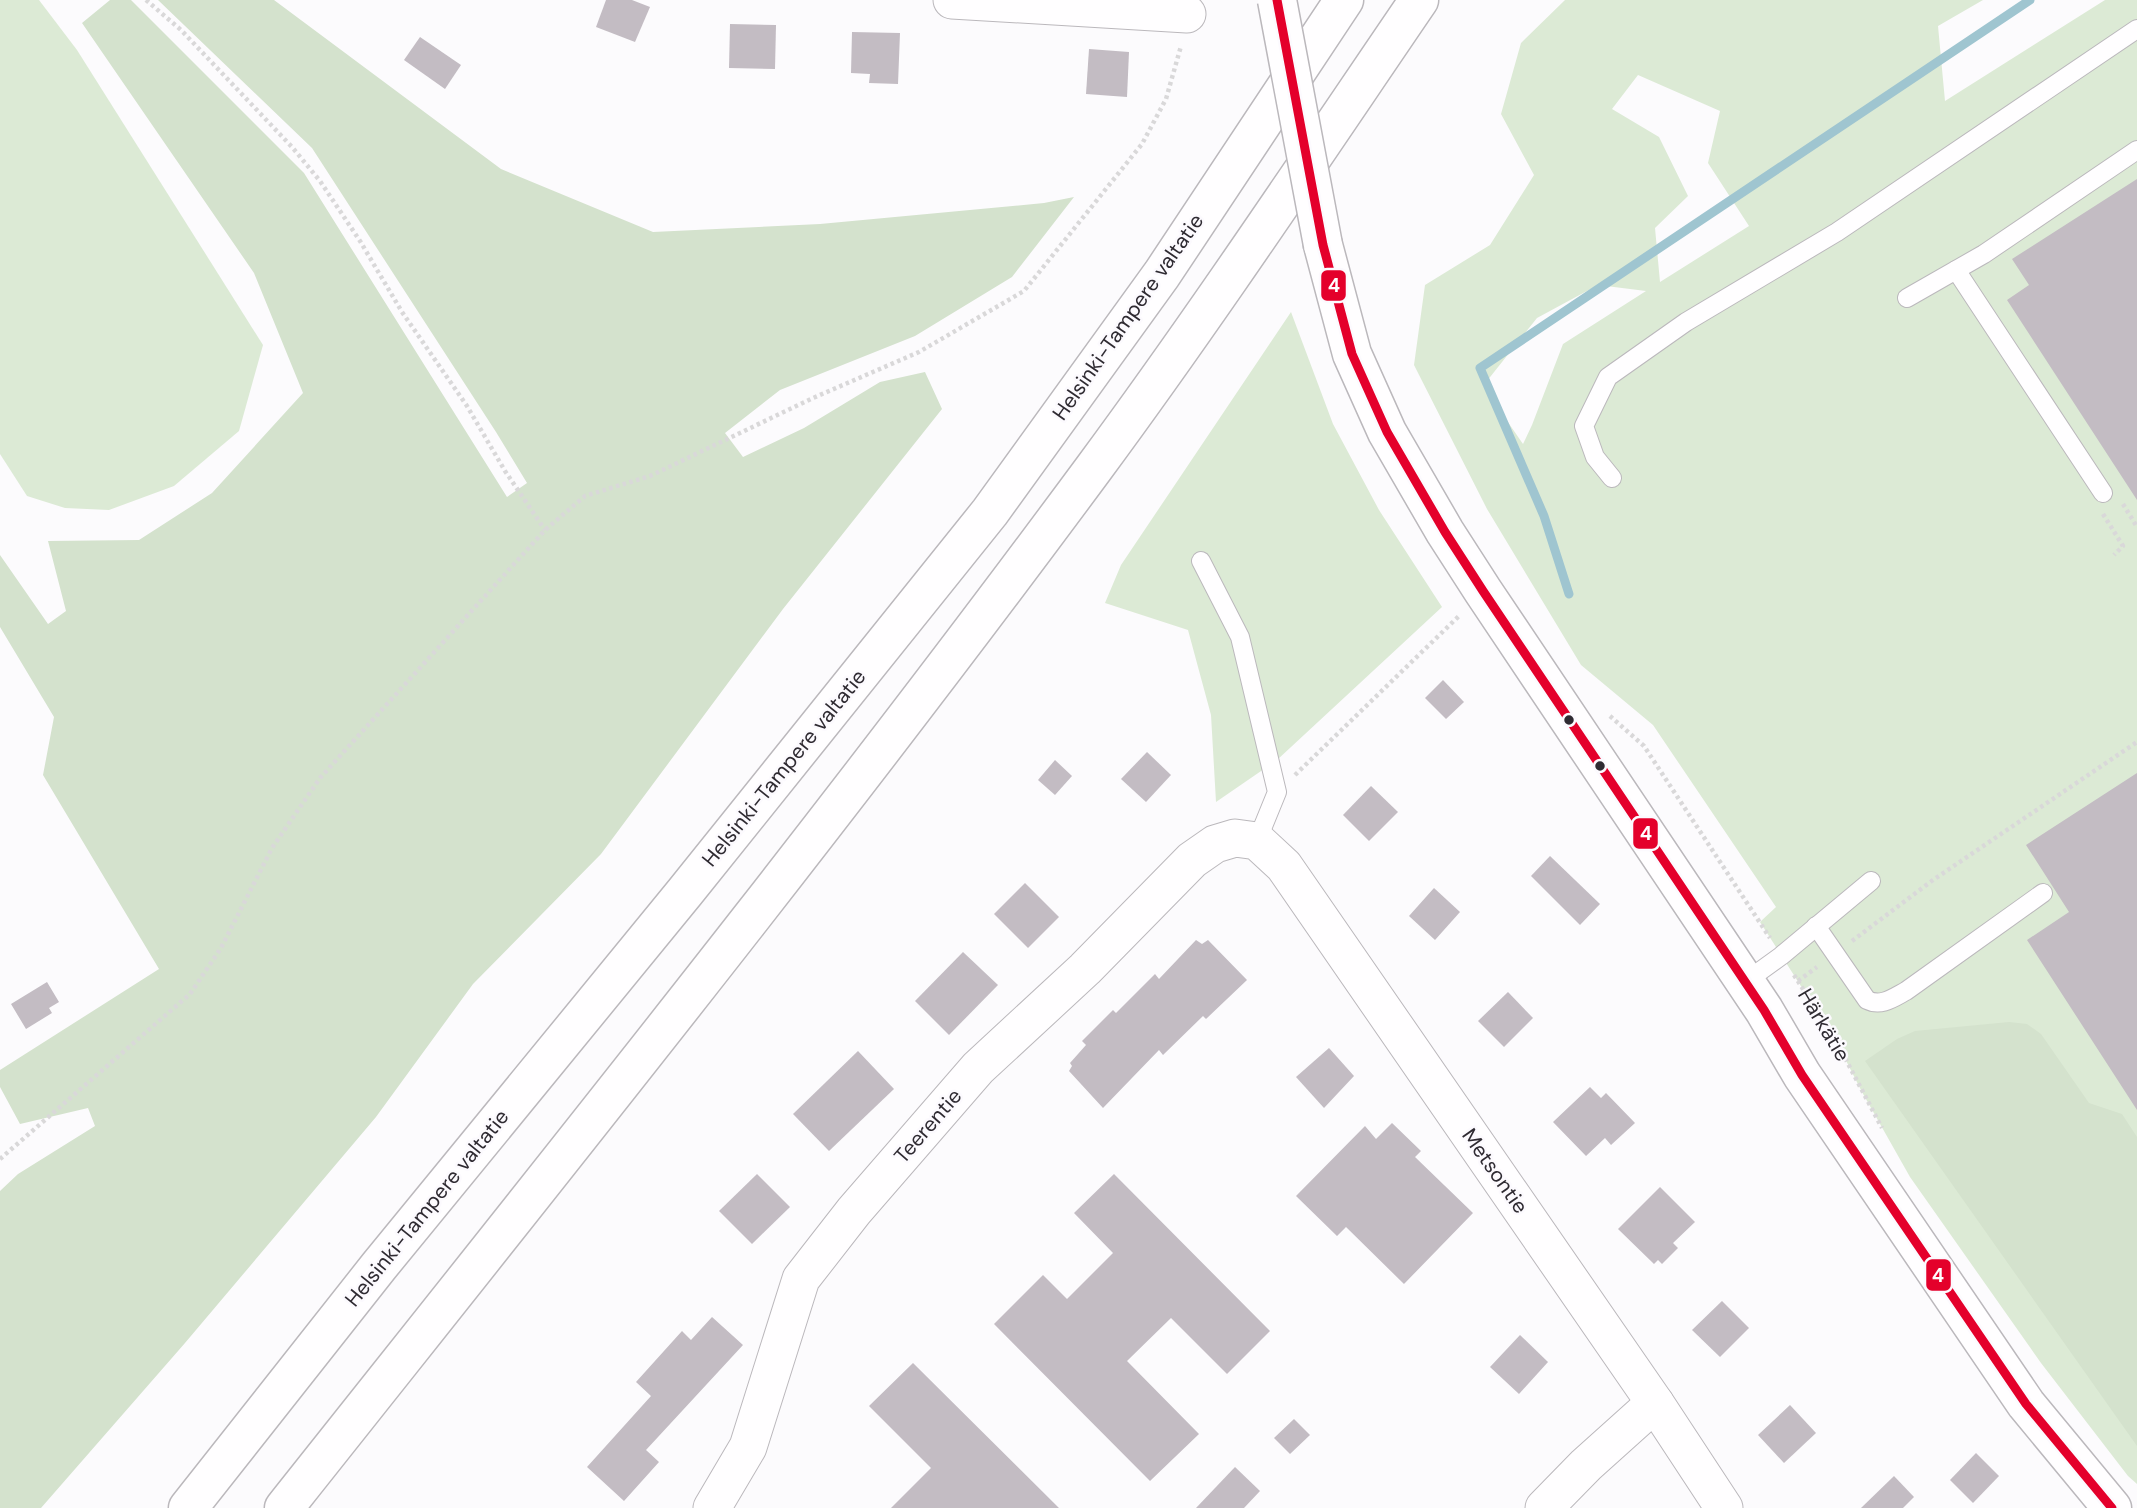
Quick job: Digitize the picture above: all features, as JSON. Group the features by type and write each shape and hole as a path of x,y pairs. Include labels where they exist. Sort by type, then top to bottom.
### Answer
{"main road":[{"name":"Härkätie","path":"1277,0 1323,246 1352,354 1393,443 1483,591 1745,982 1802,1074 2026,1404 2112,1508"},
{"name":"Helsinki-Tampere valtatie","path":"188,1508 387,1256 694,881 990,512 1162,274 1344,0"},
{"path":"284,1508 826,823 1095,467 1209,308 1419,0"}],"street":[{"path":"952,0 1187,14"},
{"name":"Teerentie","path":"712,1508 748,1447 801,1279 854,1211 978,1068 1085,969 1192,860 1214,844 1235,838 1257,841"},
{"name":"Metsontie","path":"1257,841 1284,866 1655,1403 1724,1508"},
{"path":"1544,1508 1586,1465 1655,1403"}],"lane":[{"path":"1612,478 1595,457 1584,426 1608,377 1686,322 1837,232 2137,29"},
{"path":"1907,298 1984,254 2137,150"},
{"path":"1956,270 2103,493"},
{"path":"1201,561 1240,637 1277,792 1257,841"},
{"path":"1745,982 1782,956 1871,881"},
{"path":"1816,926 1867,1000 1875,1004 1906,991 2043,893"}],"path":[{"path":"146,0 190,40 292,147 320,181 545,530"},
{"path":"0,1159 190,994 221,948 272,848 320,778 545,530 585,496 650,476 813,398 919,352 1024,291 1142,144 1166,99 1187,14"},
{"path":"2106,520 2123,546 2114,555"},
{"path":"1277,792 1450,624"},
{"name":"Härkätie","path":"1602,709 1644,746 1836,1041 1883,1129"},
{"path":"1856,938 1933,880 2137,742"}],"green space":[{"path":"0,0 39,0 77,50 263,345 239,431 174,486 109,510 65,508 27,496 0,454"},
{"path":"110,0 131,0 304,173 507,497 527,483 312,148 158,0 274,0 501,169 653,232 820,224 1044,203 1074,197 1012,277 915,336 780,390 725,433 743,457 804,428 880,382 925,372 942,409 783,609 601,854 473,984 376,1117 185,1343 41,1508 0,1508 0,1191 18,1174 95,1126 88,1108 20,1124 0,1087 0,1070 159,969 43,775 54,717 0,627 0,555 48,624 66,611 48,541 139,540 212,493 303,393 254,273 82,23"},
{"path":"1565,0 1983,0 1938,26 1945,101 2105,0 2137,0 2137,1484 2041,1363 1910,1177 1836,1041 1760,922 1776,907 1653,725 1581,665 1487,509 1414,365 1425,285 1490,245 1534,175 1501,114 1521,43","holes":["1638,75 1720,111 1708,163 1749,226 1660,282 1655,228 1688,196 1659,137 1612,109","1598,285 1646,291 1563,344 1523,444 1483,386 1537,318"]},
{"path":"1291,312 1333,424 1379,510 1442,607 1277,760 1216,802 1211,715 1188,630 1105,603 1121,565"},
{"path":"2009,1022 2027,1024 2041,1034 2089,1103 2122,1114 2137,1137 2137,1446 1865,1061 1897,1039 1915,1031"}],"building":[{"path":"606,0 632,0 650,7 635,42 596,27"},
{"path":"730,24 776,25 775,69 729,68"},
{"path":"852,32 900,33 898,84 869,83 870,74 851,73"},
{"path":"420,37 461,65 445,89 404,60"},
{"path":"1089,49 1129,52 1127,97 1086,94"},
{"path":"2137,179 2137,500 2007,300 2029,285 2012,259"},
{"path":"1443,680 1464,702 1446,719 1425,698"},
{"path":"1147,752 1171,775 1146,802 1121,779"},
{"path":"1055,760 1072,776 1055,795 1038,780"},
{"path":"2137,773 2137,1110 2027,940 2069,912 2026,845"},
{"path":"1371,786 1398,812 1369,841 1343,815"},
{"path":"1550,856 1600,904 1580,925 1531,876"},
{"path":"1025,883 1059,917 1028,948 994,914"},
{"path":"1434,888 1460,912 1435,940 1409,916"},
{"path":"1196,940 1202,944 1208,940 1247,980 1206,1019 1203,1016 1163,1055 1159,1050 1103,1108 1069,1071 1072,1066 1070,1063 1086,1045 1082,1041 1113,1010 1116,1013 1155,974 1159,979"},
{"path":"963,952 998,985 949,1035 915,1001"},
{"path":"47,982 59,1002 49,1008 52,1013 26,1029 11,1004"},
{"path":"1508,992 1533,1018 1504,1047 1478,1021"},
{"path":"1329,1048 1354,1076 1324,1108 1296,1077"},
{"path":"858,1051 894,1089 829,1151 793,1114"},
{"path":"1590,1087 1601,1098 1606,1093 1635,1123 1611,1145 1605,1138 1586,1156 1553,1122"},
{"path":"1392,1123 1421,1151 1415,1157 1473,1213 1404,1284 1346,1227 1337,1236 1296,1196 1365,1126 1376,1139"},
{"path":"757,1174 790,1207 752,1244 719,1211"},
{"path":"1114,1174 1270,1331 1227,1374 1171,1318 1127,1361 1199,1434 1150,1481 994,1324 1043,1275 1067,1299 1113,1253 1074,1213"},
{"path":"1660,1187 1695,1222 1673,1243 1678,1248 1662,1264 1658,1260 1654,1264 1618,1229"},
{"path":"1722,1301 1749,1328 1720,1357 1692,1330"},
{"path":"712,1317 743,1345 646,1450 659,1462 624,1501 587,1467 651,1396 636,1382 682,1331 691,1340"},
{"path":"1520,1335 1548,1362 1519,1394 1490,1367"},
{"path":"913,1363 1059,1508 891,1508 931,1468 869,1406"},
{"path":"1790,1405 1816,1433 1784,1463 1758,1435"},
{"path":"1294,1419 1310,1435 1290,1454 1274,1438"},
{"path":"1976,1453 1999,1476 1973,1503 1950,1480"},
{"path":"1235,1467 1260,1491 1244,1508 1196,1508"},
{"path":"1894,1476 1914,1497 1903,1508 1861,1508"}],"waterway":[{"path":"1569,594 1544,516 1480,368 2030,0"}],"transit line":[{"name":"4","path":"1277,0 1323,245 1352,354 1387,432 1483,591 1764,1010 1802,1075 2026,1404 2112,1508"}]}
